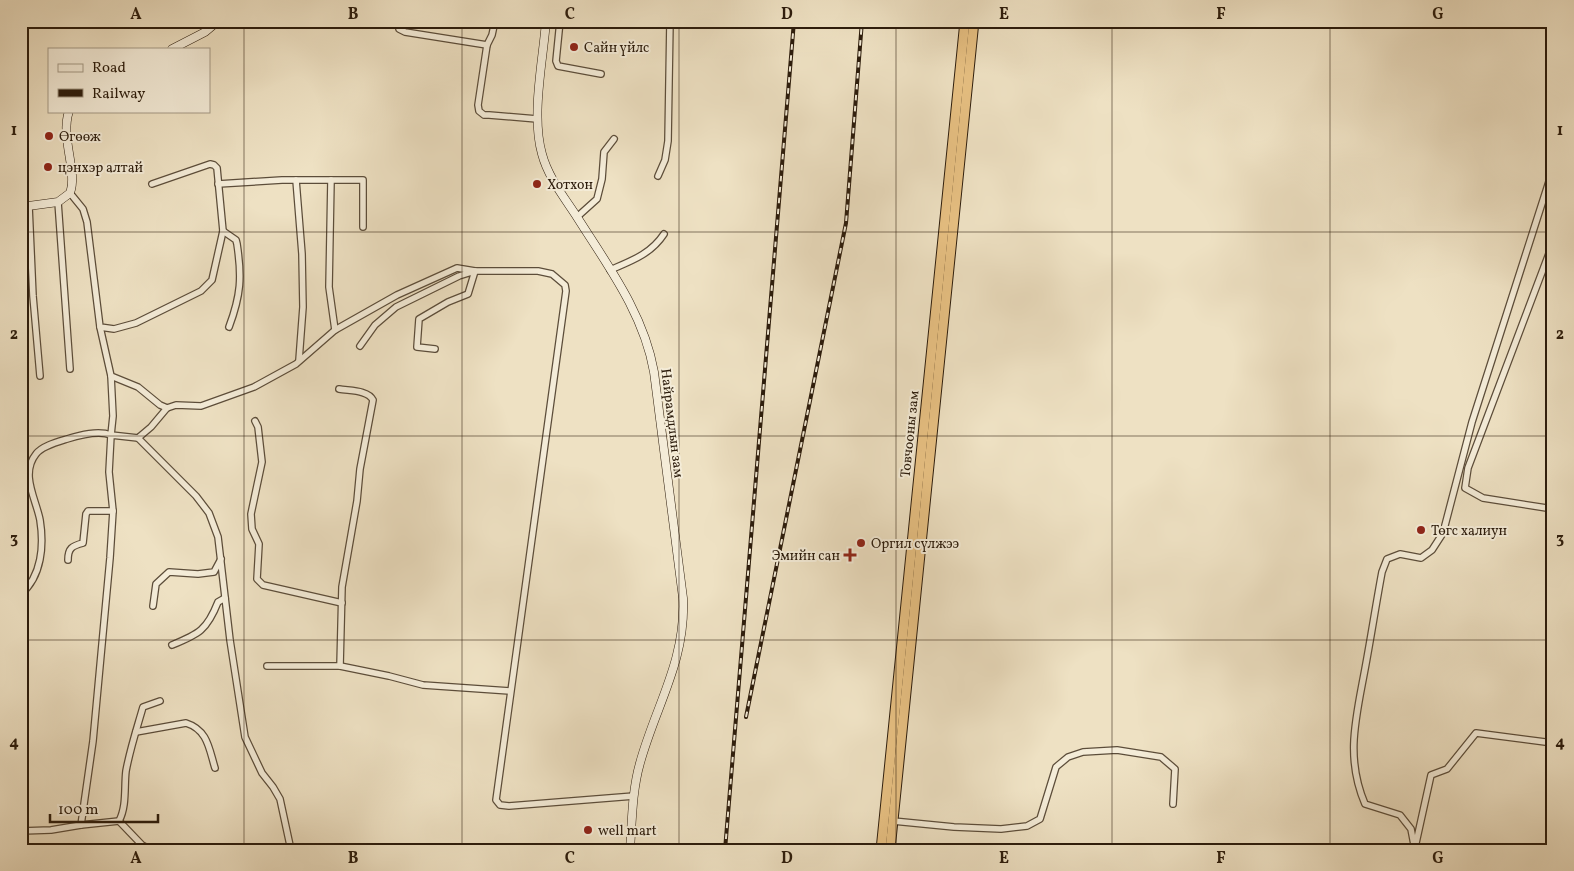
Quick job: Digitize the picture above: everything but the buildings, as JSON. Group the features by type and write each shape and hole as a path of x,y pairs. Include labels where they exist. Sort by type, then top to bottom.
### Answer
{"highway":[{"name":"Товчооны зам","path":"880,850 965,21"},
{"name":"Товчооны зам","path":"890,850 974,21"}],"main road":[{"path":"174,48 205,32 218,21"},
{"name":"Найрамдлын зам","path":"546,21 538,119 540,147 545,164 555,183 610,270 638,320 652,361 680,574 684,614 681,639 676,663 637,774 630,850"},
{"path":"25,206 58,202 70,193 72,179 66,132 69,112"}],"street":[{"path":"60,22 71,21"},
{"path":"398,21 399,29 405,32 487,45"},
{"path":"495,21 492,35 487,45 478,105 480,111 484,115 489,116 538,119"},
{"path":"560,21 556,61 558,66 601,74"},
{"path":"658,176 665,160 668,141 670,21"},
{"path":"577,217 597,199 602,179 604,152 614,139"},
{"path":"100,327 114,329 136,323 201,291 212,280 223,231 217,168 210,164 152,184"},
{"path":"1415,848 1411,829 1400,815 1365,804 1354,771 1353,737 1382,572 1387,558 1400,554 1421,558 1432,550 1443,533 1472,422 1553,169"},
{"path":"296,180 302,254 299,360"},
{"path":"218,184 296,180 363,180 363,227"},
{"path":"331,180 329,287 335,330"},
{"path":"70,193 83,209 87,222 100,327 111,376 113,416 110,472 112,512 110,558 93,741 81,825"},
{"path":"58,202 70,369"},
{"path":"25,206 40,376"},
{"path":"223,231 236,240 241,281 230,327"},
{"path":"610,270 646,253 655,246 664,234"},
{"path":"1553,244 1468,468 1465,488 1483,498 1553,509"},
{"path":"138,438 151,427 167,408 176,405 201,406 254,386 296,364 335,330 397,295 451,270 463,268 475,271 538,271 552,274 565,285 566,290 496,800 500,805 508,806 634,796"},
{"path":"360,346 375,325 396,307 444,283 475,271"},
{"path":"435,349 417,347 419,319 448,302 468,294 475,271"},
{"path":"111,376 138,387 160,405 167,408"},
{"path":"339,389 369,394 373,400 360,469 357,500 342,587 340,666"},
{"path":"255,421 258,427 262,462 251,514 252,529 259,544 257,578 263,585 342,603"},
{"path":"21,594 32,582 40,562 40,520 30,481 30,471 34,456 42,449 70,438 94,433 138,438 196,496 209,513 218,538 230,640 245,737 262,773 274,787 280,799 291,850"},
{"path":"68,560 72,546 83,543 86,514 88,511 112,512"},
{"path":"153,606 156,584 169,572 198,574 214,572 221,559"},
{"path":"172,645 203,630 218,602 225,598"},
{"path":"267,666 340,666 423,685 510,691"},
{"path":"21,735 24,675"},
{"path":"119,821 123,814 126,772 144,706 160,701"},
{"path":"136,732 186,723 195,726 207,738 216,768"},
{"path":"1415,848 1431,775 1446,769 1476,733 1553,743"},
{"path":"893,820 970,828 1026,826 1040,819 1056,768 1068,757 1083,752 1117,750 1161,757 1176,769 1173,804"},
{"path":"21,831 51,830 119,821"},
{"path":"119,821 142,845 152,850"}],"railway":[{"path":"725,850 794,21"},
{"path":"746,717 846,223 862,21"}],"place":[{"name":"Сайн үйлс","path":"574,47"},
{"name":"Өгөөж","path":"49,136"},
{"name":"цэнхэр алтай","path":"48,167"},
{"name":"Хотхон","path":"537,184"},
{"name":"Төгс халиун","path":"1421,530"},
{"name":"Оргил сүлжээ","path":"861,543"},
{"name":"Эмийн сан","path":"850,555"},
{"name":"well mart","path":"588,830"}]}
